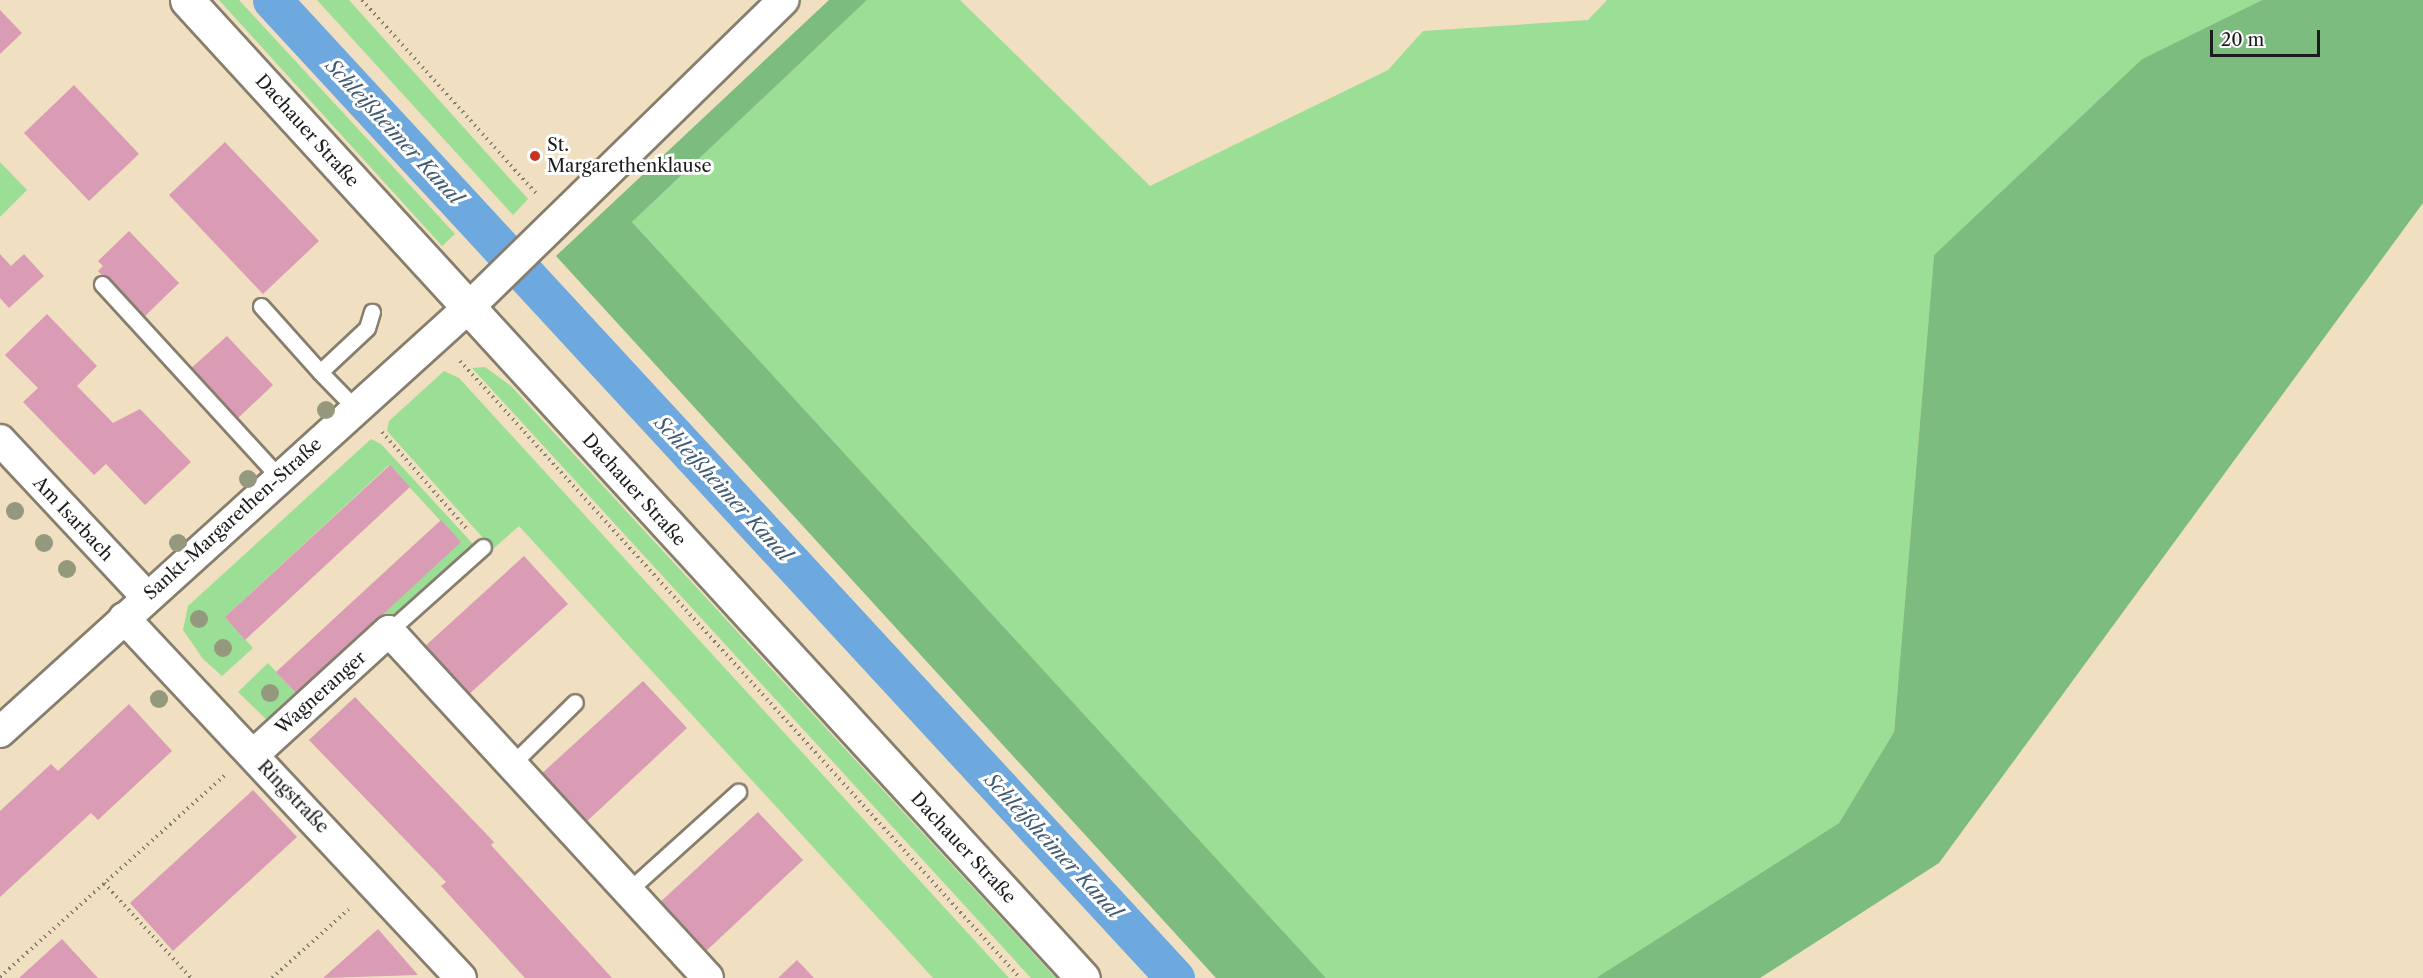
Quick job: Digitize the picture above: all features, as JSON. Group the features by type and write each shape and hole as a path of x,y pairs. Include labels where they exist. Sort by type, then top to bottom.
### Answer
{"main road":[{"name":"Dachauer Straße","path":"187,0 1083,978"}],"street":[{"name":"Sankt-Margarethen-Straße","path":"0,732 280,478 364,416 468,308 784,0"},
{"name":"Am Isarbach","path":"0,440 147,597"},
{"name":"Ringstraße","path":"124,618 244,761 461,978"},
{"name":"Wagneranger","path":"244,761 389,631"},
{"path":"389,631 708,978"}],"lane":[{"path":"102,284 280,478"},
{"path":"261,306 320,372 364,416"},
{"path":"320,372 367,328 372,312"},
{"name":"Wagneranger","path":"389,631 483,547"},
{"path":"512,764 575,702"},
{"path":"629,891 738,792"}],"path":[{"path":"362,0 530,187"},
{"path":"458,359 1020,978"},
{"path":"364,416 483,547"},
{"path":"0,977 244,761"},
{"path":"104,883 191,978"},
{"path":"272,978 355,904"}],"green space":[{"path":"219,0 239,0 455,234 442,246"},
{"path":"317,0 349,0 528,199 513,215"},
{"path":"829,0 867,0 632,222 1326,978 1216,978 556,256"},
{"path":"867,0 960,0 1150,186 1388,70 1423,31 1588,20 1607,0 2262,0 2142,59 1934,255 1894,732 1839,823 1596,978 1326,978 632,222"},
{"path":"2262,0 2423,0 2423,203 1939,863 1760,978 1596,978 1839,823 1894,732 1934,255 2142,59"},
{"path":"0,162 27,190 0,217"},
{"path":"485,367 511,386 1056,978 1031,978 472,368"},
{"path":"444,371 459,378 1009,978 933,978 519,526 493,549 387,431 389,421"},
{"path":"371,439 381,444 473,544 288,715 268,721 238,692 268,663 297,694 460,542 389,465 225,617 253,648 222,676 203,659 183,630 188,606"}],"building":[{"path":"0,10 22,33 0,54"},
{"path":"74,85 139,154 89,201 24,133"},
{"path":"225,142 319,241 263,294 169,195"},
{"path":"129,231 179,283 143,318 98,271 103,266 98,261"},
{"path":"0,254 11,266 24,254 44,276 9,308 0,298"},
{"path":"47,314 97,366 77,386 113,423 140,409 191,462 145,505 106,464 94,475 23,402 38,388 5,355"},
{"path":"227,336 273,385 236,420 189,370"},
{"path":"390,465 410,487 245,640 225,617"},
{"path":"441,520 461,542 297,694 276,672"},
{"path":"524,556 568,604 466,697 423,648"},
{"path":"643,681 687,728 584,824 539,776"},
{"path":"355,697 494,842 491,845 612,978 525,978 441,886 446,882 309,740"},
{"path":"129,704 172,751 98,820 91,813 0,897 0,811 51,764 58,771"},
{"path":"253,790 297,837 173,951 130,903"},
{"path":"758,812 803,860 704,953 658,904"},
{"path":"378,929 418,975 323,978"},
{"path":"62,939 98,978 19,978"},
{"path":"797,960 814,978 778,978"}],"waterway":[{"name":"Schleißheimer Kanal","path":"272,0 1175,978"}],"place":[{"name":"St. Margarethenklause","path":"535,156"}]}
